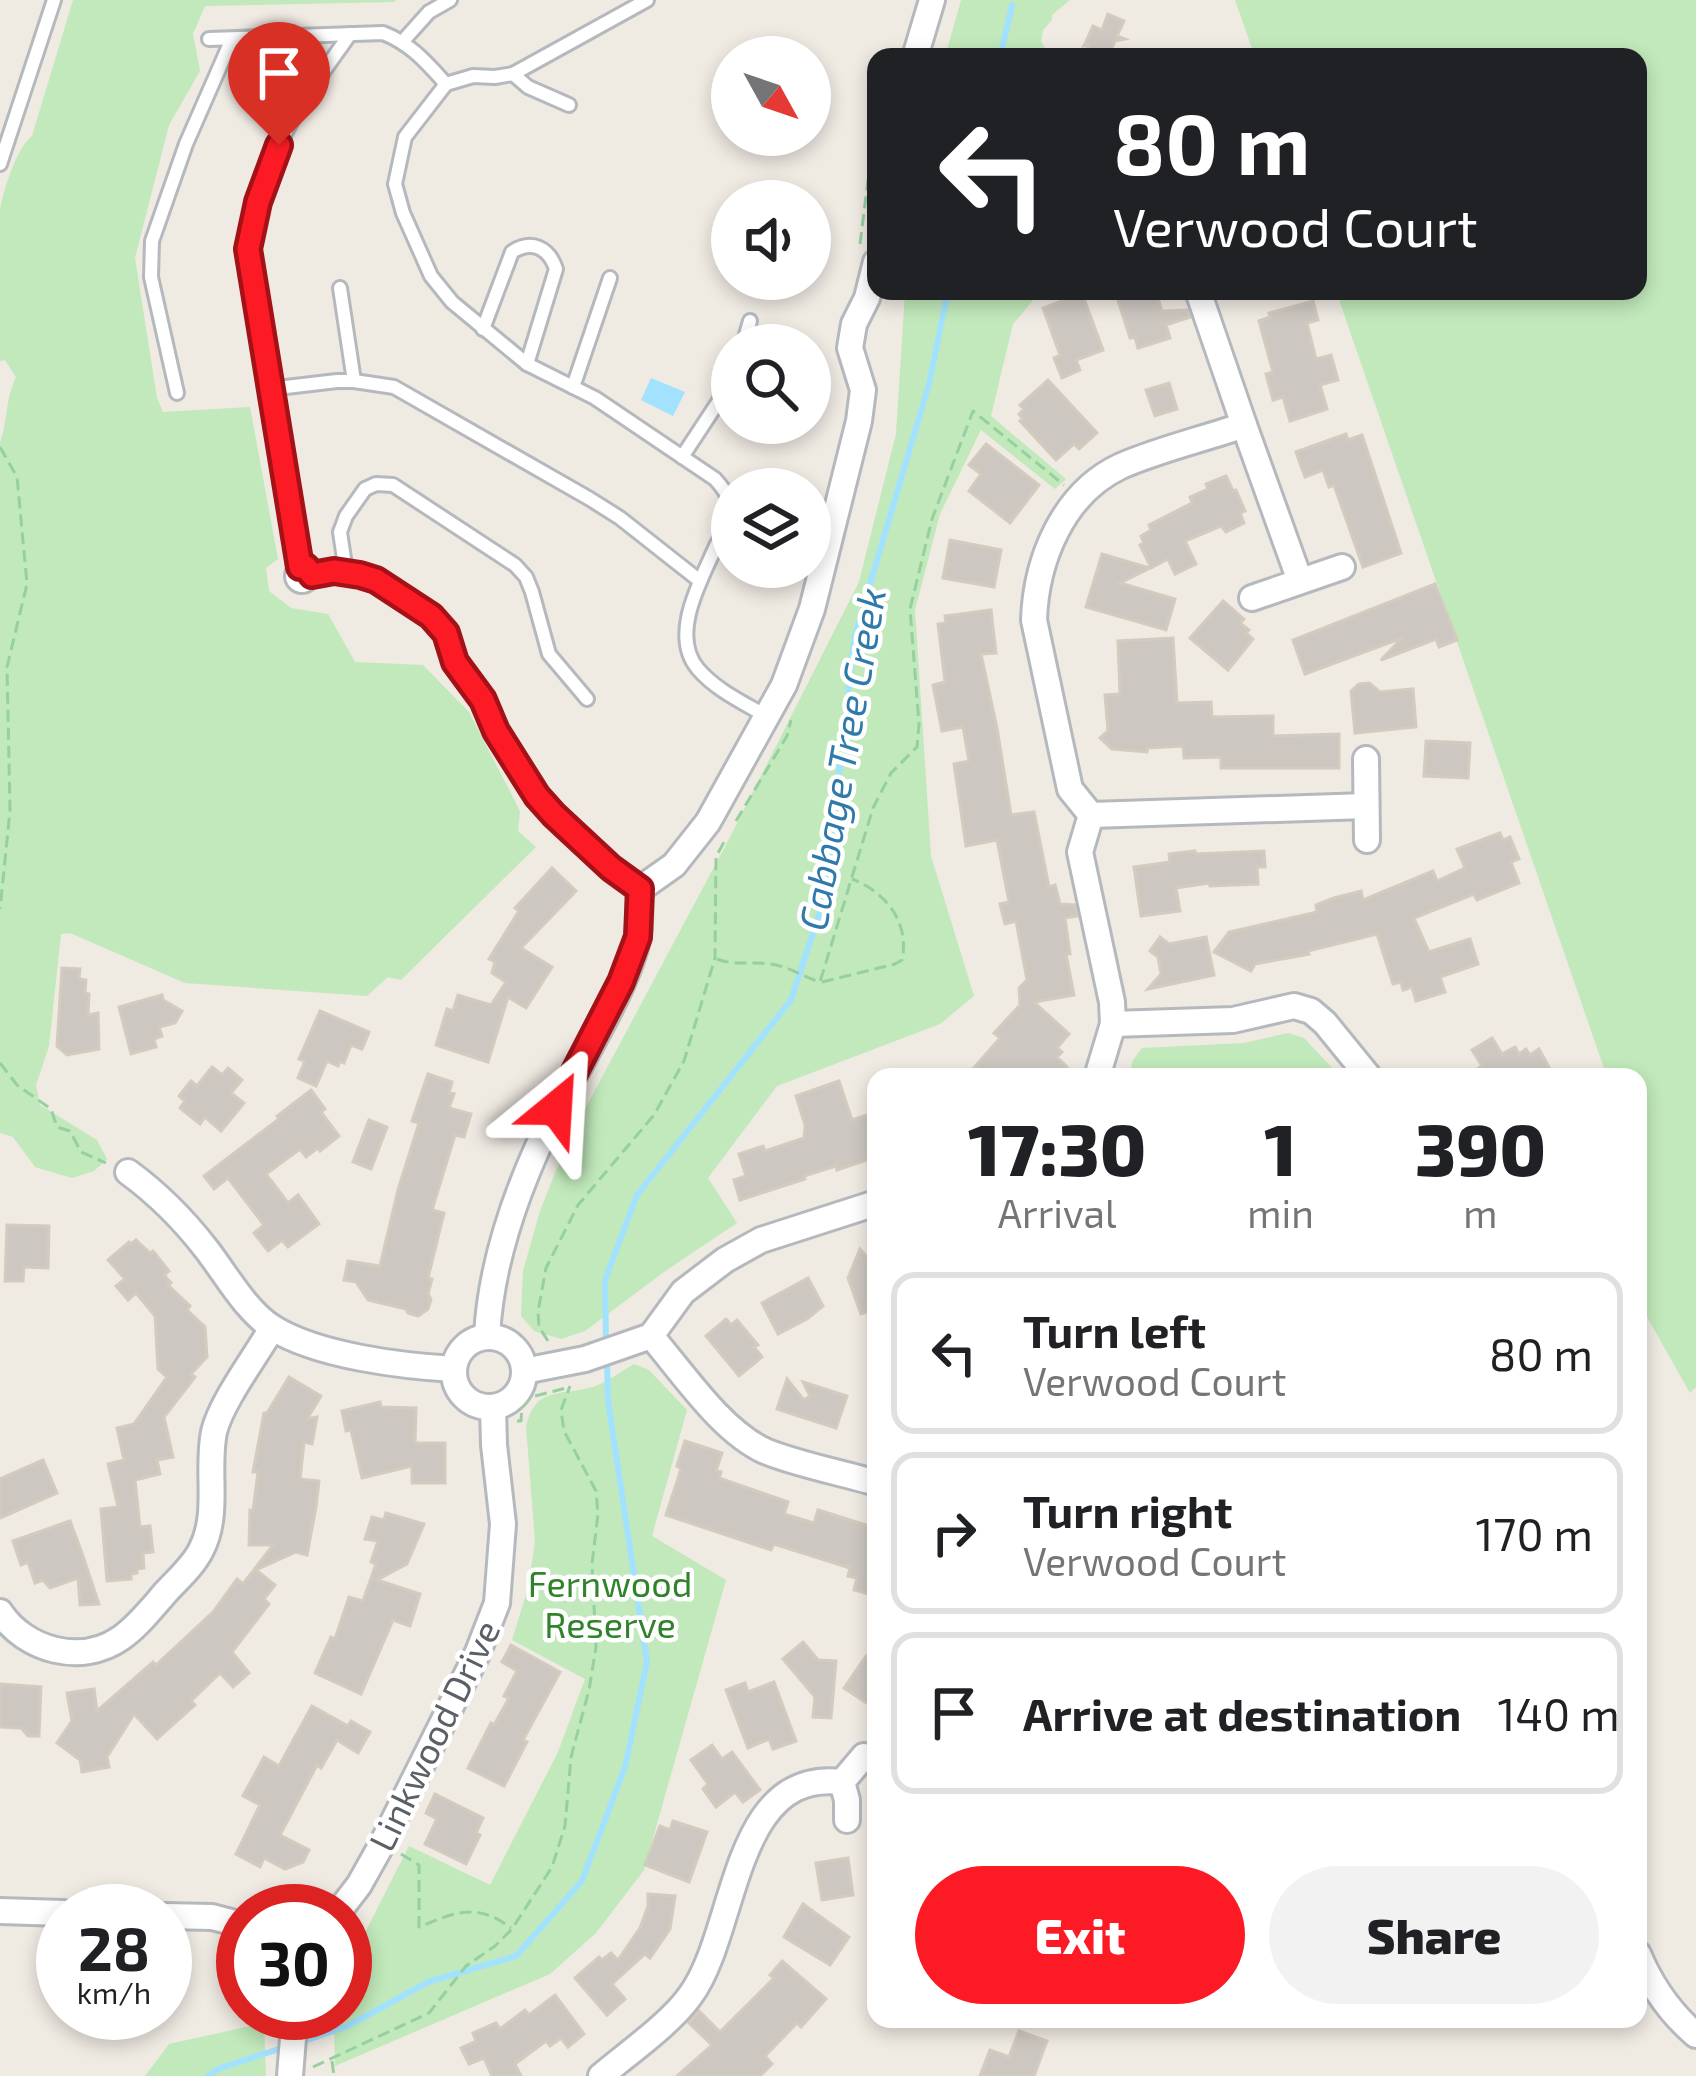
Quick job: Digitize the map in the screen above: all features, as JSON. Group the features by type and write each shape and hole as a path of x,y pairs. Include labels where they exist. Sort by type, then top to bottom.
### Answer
{"street":[{"path":"918,48 932,0"},
{"path":"487,1336 489,1296 511,1216 545,1131 621,982 638,937 640,889 674,865 780,716 784,685 812,609 860,421 863,390 850,348 854,324 867,298"},
{"path":"1201,300 1300,581"},
{"path":"1090,815 1070,789 1034,620 1052,535 1079,497 1118,467 1244,425"},
{"path":"1252,598 1342,567"},
{"path":"1366,759 1367,840"},
{"path":"1090,815 1366,806"},
{"path":"1090,815 1079,852 1113,1024 1100,1068"},
{"path":"1113,1024 1233,1020 1294,1006 1324,1023 1362,1068"},
{"path":"128,1172 161,1197 272,1328 299,1341 386,1364 454,1369"},
{"path":"524,1371 585,1359 651,1336 683,1292 724,1260 761,1240 867,1206"},
{"path":"0,1612 15,1631 59,1652 89,1652 117,1641 137,1624 200,1555 209,1533 213,1435 272,1328"},
{"path":"487,1336 517,1350 523,1381 493,1415 464,1397 454,1369 461,1350 487,1336"},
{"path":"651,1336 742,1436 766,1451 867,1480"},
{"name":"Linkwood Drive","path":"360,1884 478,1652 497,1603 503,1524 493,1415"},
{"path":"842,1782 864,1756"},
{"path":"601,2076 690,1997 758,1822 775,1801 803,1784 821,1779 842,1782"},
{"path":"842,1782 847,1820"},
{"path":"0,1911 36,1912"},
{"path":"1647,1975 1676,2018 1696,2035"},
{"path":"297,2040 299,2073"}],"lane":[{"path":"0,164 54,0"},
{"path":"403,41 428,12 450,0"},
{"path":"647,0 513,74 472,76 446,84 405,137 395,184 431,275 452,302 527,364 595,398 715,479 729,500 728,521 700,581 685,635 694,665 716,686 780,716"},
{"path":"209,39 383,33 403,41 446,84"},
{"path":"306,602 248,249 258,202 279,145 350,34"},
{"path":"177,393 151,278 152,241 186,145 232,39"},
{"path":"513,74 528,87 569,105"},
{"path":"483,329 512,251 534,245 548,253 556,269 527,364"},
{"path":"573,387 610,278"},
{"path":"340,288 354,381"},
{"path":"269,389 354,381 394,388 590,499 700,581"},
{"path":"682,457 711,413"},
{"path":"346,572 340,532 346,516 365,489 393,485 515,565 526,577 549,654 586,699"},
{"path":"275,580 346,572 376,580 431,616 446,633 455,662 483,700 496,731 537,796 611,868 640,889"}],"path":[{"path":"820,982 874,808 891,773 917,747 910,609 932,519 973,410 1079,497"},
{"path":"0,447 17,477 27,584 7,667 10,811 0,909"},
{"path":"738,818 788,736 780,716"},
{"path":"551,1343 539,1328 546,1268 578,1204 654,1115 684,1061 716,958 716,857 725,838"},
{"path":"716,958 725,963 786,967 820,982 902,960 896,911 867,884 851,878"},
{"path":"0,1063 17,1085 51,1108 57,1126 70,1131 81,1152 128,1172"},
{"path":"493,1415 521,1421 522,1406 531,1397 574,1383"},
{"path":"299,2073 428,2012 466,1966 512,1929 543,1885 565,1826 571,1757 596,1646 592,1564 596,1491 564,1431 561,1409 568,1388"},
{"path":"382,1844 418,1865 419,1927 458,1911 492,1914 512,1929"},
{"path":"331,2060 334,2076"}],"green space":[{"path":"73,0 396,0 205,6 193,34 200,71 169,125 135,258 157,398 163,412 250,407 278,559 266,568 269,591 291,608 328,614 355,662 423,665 469,712 520,811 518,831 536,847 401,980 388,977 367,996 185,983 70,933 61,934 49,1046 36,1085 40,1105 97,1140 107,1159 94,1171 72,1178 35,1167 13,1137 0,1133 0,443 16,377 5,360 0,361 0,209 16,160 32,136"},
{"path":"961,0 1070,0 1043,30 1045,48 948,48"},
{"path":"1235,0 1696,0 1696,1387 1690,1393 1647,1317 1647,1068 1604,1068 1339,300 1647,300 1647,48 1252,48"},
{"path":"904,300 1033,300 1013,324 991,416 1066,479 1055,489 981,430 940,514 915,610 931,856 974,996 940,1024 777,1086 708,1178 737,1223 585,1331 561,1339 534,1331 521,1316 523,1271 567,1143 859,582 896,434"},
{"path":"1288,1033 1304,1038 1332,1068 1131,1068 1142,1048 1244,1043"},
{"name":"Fernwood Reserve","path":"634,1364 649,1370 687,1410 652,1536 726,1580 644,1870 596,1933 550,1974 335,2066 334,2040 372,2040 372,1919 409,1846 490,1885 558,1752 585,1679 512,1640 528,1588 535,1542 526,1426 542,1399 607,1381"},
{"path":"216,2034 216,2040 265,2040 266,2076 145,2076 169,2044"}],"water":[{"path":"651,378 685,392 673,416 641,400"}],"building":[{"path":"1108,14 1124,21 1117,36 1125,39 1115,41 1112,48 1084,46 1093,26 1102,30"},
{"path":"1064,300 1085,300 1103,350 1076,360 1080,370 1062,378 1054,358 1060,355 1043,308"},
{"path":"1118,300 1159,300 1162,311 1187,310 1190,317 1166,325 1170,338 1138,348 1135,337 1130,338"},
{"path":"1313,301 1318,320 1307,323 1316,359 1331,355 1338,380 1320,385 1327,409 1290,421 1283,397 1273,400 1266,374 1273,372 1259,321 1270,317 1269,313"},
{"path":"1048,380 1097,433 1056,460 1020,421 1019,414 1024,409 1020,405"},
{"path":"1169,383 1177,409 1155,416 1146,390"},
{"path":"1346,434 1348,440 1362,435 1401,553 1363,567 1334,485 1329,487 1323,470 1305,477 1296,452"},
{"path":"986,444 1039,485 1010,523 969,491 981,474 969,465"},
{"path":"1226,476 1245,511 1240,513 1244,523 1226,532 1221,526 1185,541 1196,564 1175,574 1168,559 1151,568 1140,545 1144,543 1141,536 1151,530 1149,525 1192,503 1190,497 1208,489 1206,484"},
{"path":"950,540 1001,550 994,587 943,578"},
{"path":"1102,554 1150,568 1120,583 1175,599 1166,630 1086,607"},
{"path":"1435,584 1457,640 1439,647 1436,639 1381,660 1402,638 1305,674 1293,640"},
{"path":"1223,601 1244,619 1240,623 1253,639 1228,670 1190,638"},
{"path":"991,610 996,653 981,654 1011,815 1034,812 1049,887 1055,885 1060,904 1075,905 1077,916 1065,918 1074,995 1034,1002 1069,1034 1057,1048 1062,1052 1057,1057 1066,1068 974,1068 1000,1038 994,1033 1020,1005 1019,988 1027,980 1016,921 1005,924 1000,904 1009,902 997,840 966,846 954,764 969,761 963,727 942,731 933,685 945,682 938,624 946,623 945,616"},
{"path":"1173,638 1177,703 1211,702 1212,717 1273,716 1273,736 1339,734 1339,768 1221,768 1221,757 1184,758 1183,746 1148,748 1147,752 1112,749 1100,738 1108,731 1105,695 1120,694 1118,641"},
{"path":"1369,683 1380,692 1413,689 1416,727 1355,733 1351,691"},
{"path":"1426,741 1470,743 1468,778 1424,776"},
{"path":"1500,833 1503,840 1510,837 1519,859 1511,862 1519,883 1477,900 1474,894 1414,918 1429,952 1470,939 1478,964 1440,977 1445,992 1416,1001 1412,987 1403,990 1401,982 1393,984 1377,934 1255,964 1251,971 1214,952 1229,932 1317,912 1316,905 1334,898 1361,891 1363,900 1433,871 1437,881 1465,868 1457,849"},
{"path":"1264,851 1265,867 1257,867 1258,884 1176,888 1180,911 1141,916 1134,867 1170,862 1169,854"},
{"path":"552,868 576,891 521,948 552,967 526,1008 508,997 488,1062 436,1045 447,1009 453,1011 458,995 491,1005 506,982 492,973 495,962 489,959 519,911 515,908"},
{"path":"1160,937 1169,944 1206,937 1214,975 1148,989 1161,974 1158,957 1150,951"},
{"path":"62,968 80,969 79,979 86,980 88,1015 98,1013 99,1049 67,1055 57,1046"},
{"path":"162,995 182,1011 175,1023 159,1027 162,1036 154,1039 156,1047 131,1054 119,1007"},
{"path":"320,1011 369,1032 362,1049 351,1045 344,1063 338,1066 327,1061 316,1086 298,1078 305,1061 299,1059"},
{"path":"1492,1038 1502,1054 1515,1047 1519,1054 1526,1049 1530,1055 1539,1049 1549,1068 1479,1068 1482,1066 1472,1050"},
{"path":"212,1067 222,1075 228,1068 242,1080 231,1093 244,1103 221,1131 205,1117 200,1124 180,1108 185,1101 179,1096 191,1081 197,1086"},
{"path":"428,1074 452,1082 449,1108 471,1114 464,1137 455,1135 432,1210 444,1213 428,1278 432,1279 431,1299 428,1309 418,1316 368,1300 356,1282 344,1280 348,1261 380,1266 419,1123 412,1121"},
{"path":"839,1081 852,1120 867,1115 867,1160 804,1176 740,1200 734,1180 746,1176 739,1154 804,1138 796,1096"},
{"path":"311,1090 339,1136 306,1157 300,1149 266,1174 288,1203 298,1195 319,1224 288,1247 282,1240 268,1251 254,1233 264,1225 228,1178 214,1189 204,1176"},
{"path":"369,1120 387,1127 371,1169 353,1162"},
{"path":"7,1225 49,1226 48,1268 24,1267 23,1281 5,1281"},
{"path":"136,1240 153,1251 169,1271 164,1275 168,1285 205,1327 207,1357 164,1417 173,1457 157,1460 160,1474 135,1480 140,1527 150,1526 153,1552 143,1553 144,1568 131,1574 131,1579 107,1581 101,1509 118,1507 108,1464 124,1460 117,1428 134,1424 167,1377 158,1369 155,1316 136,1293 128,1300 116,1286 125,1279 108,1260"},
{"path":"860,1249 867,1257 867,1312 861,1314 848,1278"},
{"path":"808,1278 823,1306 778,1334 762,1303"},
{"path":"726,1319 731,1325 737,1320 762,1357 739,1376 706,1336"},
{"path":"289,1377 321,1396 307,1419 317,1417 312,1444 304,1442 300,1479 319,1481 316,1507 307,1555 296,1552 256,1570 275,1585 264,1599 269,1604 232,1652 249,1673 233,1687 220,1673 191,1701 195,1705 157,1739 134,1714 107,1757 109,1767 82,1772 80,1760 57,1743 72,1721 67,1693 94,1689 97,1711 214,1611 237,1579 243,1584 273,1545 249,1545 258,1472 253,1472 264,1413"},
{"path":"787,1379 804,1400 810,1396 803,1382 847,1396 836,1428 777,1409"},
{"path":"380,1402 381,1407 416,1408 415,1443 445,1443 445,1483 412,1483 412,1466 362,1478 342,1411"},
{"path":"685,1441 722,1453 716,1471 721,1472 719,1478 788,1502 784,1514 814,1523 818,1510 867,1525 867,1594 854,1590 857,1578 848,1576 850,1568 774,1544 771,1550 666,1515 681,1469 677,1466"},
{"path":"43,1460 57,1493 0,1518 0,1479"},
{"path":"386,1513 424,1524 407,1564 377,1580 420,1594 410,1626 393,1620 361,1694 315,1673 331,1637 335,1639 349,1597 363,1601 376,1564 371,1562 378,1541 365,1539 372,1517 384,1520"},
{"path":"70,1521 99,1604 80,1605 78,1578 50,1588 43,1580 35,1583 28,1562 21,1565 13,1541"},
{"path":"803,1642 818,1660 836,1661 831,1718 813,1717 815,1697 783,1659"},
{"path":"511,1645 560,1672 504,1786 468,1768 509,1698 504,1696 517,1671 502,1662"},
{"path":"866,1656 867,1657 867,1703 844,1688"},
{"path":"774,1682 796,1741 773,1749 769,1739 748,1748 726,1690 745,1683 748,1692"},
{"path":"0,1684 41,1687 39,1736 28,1736 21,1728 0,1727"},
{"path":"312,1706 370,1732 358,1753 337,1740 321,1768 317,1765 280,1835 309,1850 303,1862 285,1869 264,1858 260,1867 236,1854 260,1805 243,1796 264,1757 279,1766"},
{"path":"712,1745 722,1759 732,1752 760,1790 743,1802 735,1792 716,1807 703,1789 708,1784 691,1760"},
{"path":"435,1794 483,1818 466,1864 425,1844 437,1819 426,1813"},
{"path":"673,1821 707,1832 689,1882 645,1865 660,1826 670,1830"},
{"path":"848,1858 853,1895 822,1900 816,1863"},
{"path":"648,1894 675,1896 670,1929 650,1958 645,1954 612,1984 625,1999 607,2015 575,1978 599,1957 602,1960 611,1953 618,1960 640,1928"},
{"path":"803,1904 849,1937 830,1965 784,1937"},
{"path":"782,1961 826,1999 765,2056 772,2064 760,2076 677,2076 712,2045 689,2023 699,2011 720,2032 774,1978 770,1975"},
{"path":"555,1995 584,2034 568,2047 561,2038 550,2046 546,2041 515,2064 521,2076 492,2076 484,2058 469,2064 461,2048 476,2041 473,2033 496,2023 500,2029"},
{"path":"1019,2031 1047,2041 1034,2076 980,2076 990,2050 1009,2057"}],"waterway":[{"name":"Cabbage Tree Creek","path":"1002,48 1012,5"},
{"name":"Cabbage Tree Creek","path":"606,1342 605,1280 637,1195 791,1000 824,899 855,635 929,384 946,300"},
{"name":"Cabbage Tree Creek","path":"298,2043 348,2026 428,1982 516,1956 582,1881 625,1767 647,1662 608,1401 607,1361"},
{"name":"Cabbage Tree Creek","path":"208,2076 285,2047"}],"route":[{"path":"279,145 258,202 248,249 300,567 312,575 334,571 376,580 431,616 446,633 455,662 475,686 496,731 537,796 611,868 640,889 638,937 621,982 556,1108"}]}
